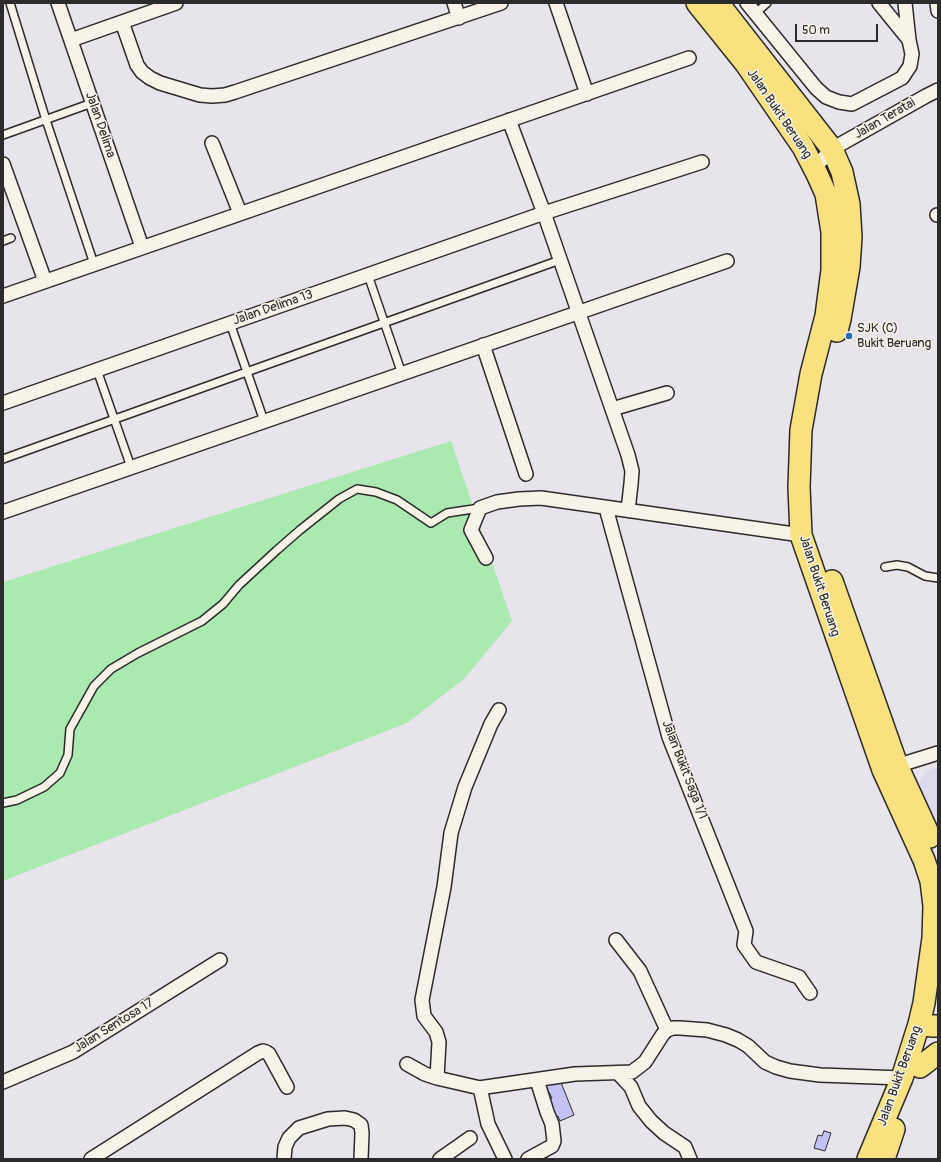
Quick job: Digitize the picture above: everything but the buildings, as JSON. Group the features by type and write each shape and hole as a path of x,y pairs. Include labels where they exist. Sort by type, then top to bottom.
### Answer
{"main road":[{"name":"Jalan Bukit Beruang","path":"697,3 746,64 803,147 826,194 832,232 832,270 826,316 811,374 801,430 799,487 801,534 924,860 931,881 934,906 934,999 930,1025 920,1067 889,1142 884,1159"},
{"name":"Jalan Bukit Beruang","path":"718,3 832,149 842,172 850,204 851,237 849,267 840,319 824,376 813,434 811,488 814,532 890,768 938,858"},
{"name":"Jalan Bukit Beruang","path":"868,1159 902,1078 930,1025"},
{"path":"920,1067 938,1053"}],"street":[{"name":"Jalan Delima","path":"58,3 142,247"},
{"path":"71,40 176,3"},
{"path":"454,3 459,18"},
{"path":"122,22 137,65 142,72 160,83 200,95 212,96 236,92 501,3"},
{"path":"556,3 587,94"},
{"path":"879,3 909,40"},
{"path":"751,8 816,88 826,97 839,102 852,104 902,78 910,66 912,54 905,3"},
{"path":"937,3 938,11"},
{"path":"3,296 689,58"},
{"name":"Jalan Teratai","path":"832,149 938,90"},
{"path":"509,120 544,213 628,455 632,471 632,484 628,510"},
{"path":"212,142 240,213"},
{"path":"803,147 816,153 832,149"},
{"path":"817,174 819,163 832,149"},
{"name":"Jalan Delima 13","path":"3,403 544,213 702,162"},
{"path":"3,164 6,183 45,281"},
{"path":"3,512 727,261"},
{"path":"483,345 526,474"},
{"path":"612,409 667,393"},
{"path":"486,558 471,530 480,508 497,502 519,498 541,498 801,534"},
{"name":"Jalan Bukit Saga 1/1","path":"606,508 669,737 746,931 744,945 756,962 800,977 810,993"},
{"path":"437,1078 439,1042 436,1032 424,1016 422,1000 444,887 451,833 465,787 491,724 499,710"},
{"path":"890,768 938,753"},
{"path":"616,940 640,971 666,1030"},
{"name":"Jalan Sentosa 17","path":"3,1082 73,1052 220,960"},
{"path":"407,1064 425,1074 479,1088 575,1074 632,1072 645,1062 666,1030 680,1028 707,1030 726,1035 748,1046 765,1062 790,1071 820,1075 902,1078"},
{"path":"91,1159 263,1051 269,1054 287,1087"},
{"path":"618,1073 631,1087 639,1106 651,1122 685,1147 690,1159"},
{"path":"528,1159 552,1146 554,1141 552,1124 537,1080"},
{"path":"479,1088 488,1124 505,1159"},
{"path":"284,1159 285,1147 289,1138 299,1128 328,1119 345,1118 354,1120 361,1125 361,1159"},
{"path":"440,1159 470,1138"}],"lane":[{"path":"10,3 46,120 94,264"},
{"path":"751,8 767,3"},
{"path":"3,135 92,103"},
{"path":"3,241 11,238"},
{"path":"3,459 560,260"},
{"path":"368,275 402,374"},
{"path":"230,323 264,421"},
{"path":"97,370 131,467"},
{"path":"3,803 17,800 44,787 60,773 68,754 70,729 94,686 111,669 138,653 202,621 223,604 239,585 277,550 339,499 357,489 376,492 396,500 431,524 447,513 480,508"},
{"path":"885,567 897,565 908,567 925,576 938,578"}],"shaded area":[{"path":"938,767 938,827 918,788 925,771"}],"green space":[{"path":"451,441 512,621 464,679 407,723 3,881 3,582"}],"place":[{"name":"SJK (C) Bukit Beruang","path":"849,336"}]}
